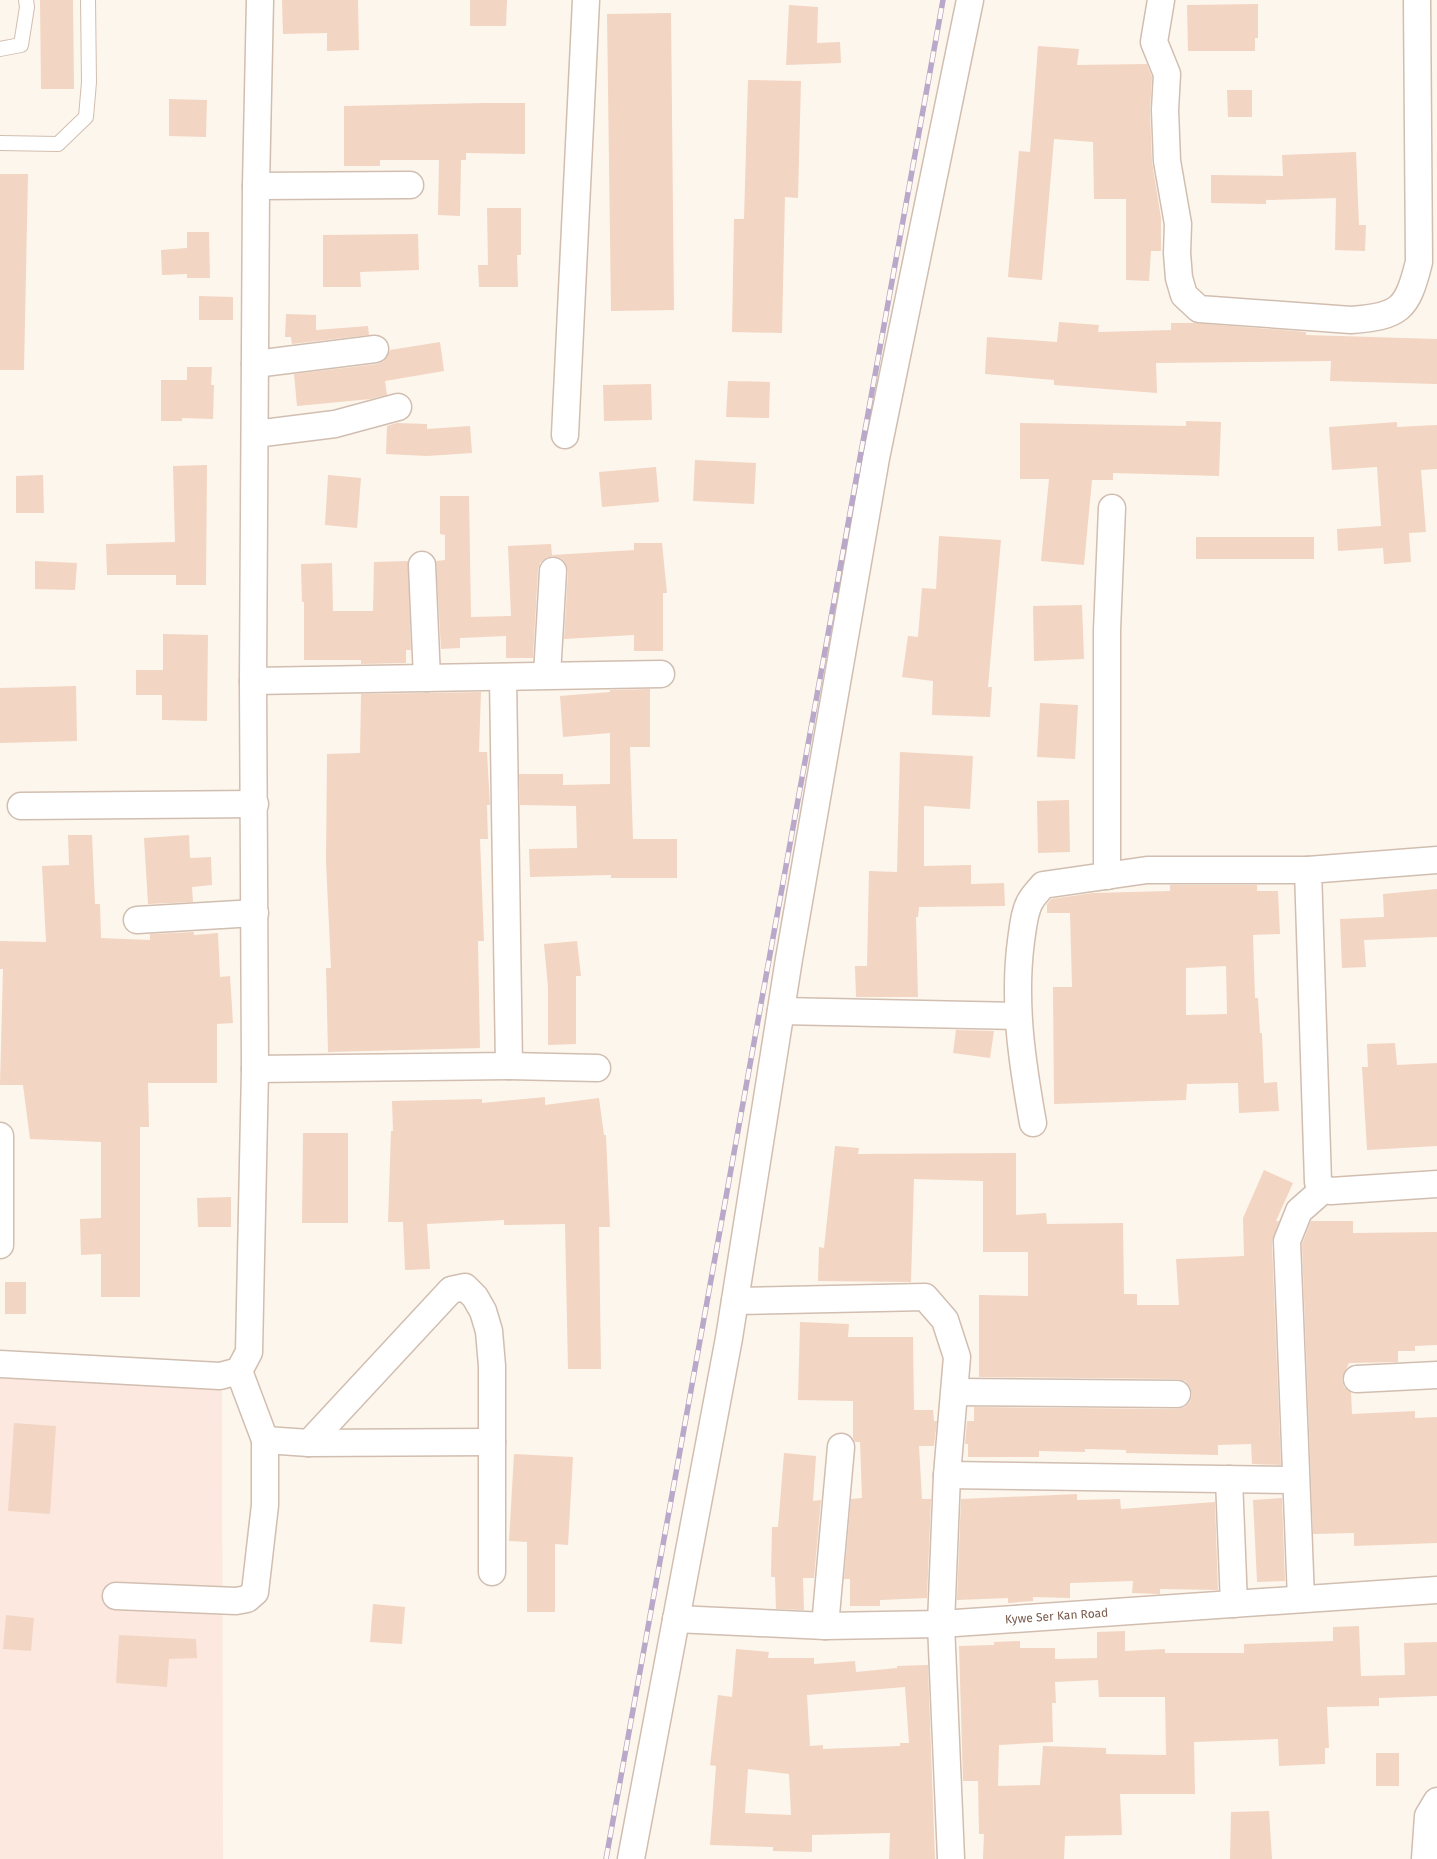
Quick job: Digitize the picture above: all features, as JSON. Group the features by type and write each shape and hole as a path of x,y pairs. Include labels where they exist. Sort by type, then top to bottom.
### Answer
{"street":[{"path":"116,1596 236,1601 248,1599 255,1592 265,1505 265,1440 240,1370 249,1352 254,1069 255,804 253,681 256,186 260,0"},
{"path":"565,435 586,0"},
{"path":"631,1859 735,1301 781,1011 876,458 970,0"},
{"path":"1161,0 1154,42 1167,74 1165,110 1167,161 1178,224 1177,253 1179,278 1184,294 1199,309 1351,320 1376,318 1402,307 1412,290 1419,262 1417,0"},
{"path":"256,186 410,185"},
{"path":"255,364 375,349"},
{"path":"255,434 335,424 398,407"},
{"path":"1107,876 1107,630 1112,508"},
{"path":"422,564 427,678"},
{"path":"547,675 553,570"},
{"path":"253,681 661,674"},
{"path":"503,677 509,1066"},
{"path":"21,806 255,804"},
{"path":"1033,1123 1024,1072 1018,1016 1018,961 1023,926 1031,901 1043,885 1147,870 1308,870 1437,860"},
{"path":"1308,870 1318,1182 1324,1189 1331,1192 1437,1184"},
{"path":"137,920 255,913"},
{"path":"781,1011 1018,1016"},
{"path":"254,1069 509,1066 597,1068"},
{"path":"0,1136 0,1245"},
{"path":"1301,1599 1287,1241 1299,1211 1324,1189"},
{"path":"309,1443 451,1290 465,1286 479,1304 489,1331 492,1366 492,1572"},
{"path":"735,1301 925,1297 945,1320 957,1357 947,1475 941,1624 950,1859"},
{"path":"0,1364 220,1376 240,1370"},
{"path":"1357,1379 1437,1375"},
{"path":"955,1392 1177,1394"},
{"path":"265,1440 309,1443 492,1442"},
{"path":"825,1626 841,1447"},
{"path":"947,1475 1296,1480"},
{"path":"1229,1479 1234,1604"},
{"name":"Kywe Ser Kan Road","path":"676,1619 825,1626 941,1624 1437,1590"},
{"path":"1425,1859 1428,1816 1437,1801"}],"lane":[{"path":"0,50 21,45 26,0"},
{"path":"0,143 58,144 86,117 89,82 88,0"}],"shaded area":[{"path":"0,1363 222,1382 223,1859 0,1859"}],"building":[{"path":"40,0 73,0 74,89 41,89"},
{"path":"282,0 358,0 359,50 327,51 327,33 283,34"},
{"path":"470,0 507,0 506,26 470,26"},
{"path":"1258,4 1258,38 1255,38 1255,51 1188,51 1187,5"},
{"path":"789,5 818,7 817,43 840,42 841,63 786,65"},
{"path":"671,13 674,310 611,311 607,14"},
{"path":"1038,46 1079,49 1077,65 1147,64 1152,77 1150,111 1152,162 1161,218 1161,251 1151,251 1149,281 1126,280 1126,199 1094,199 1093,142 1054,139 1042,280 1008,277 1019,151 1030,152"},
{"path":"748,80 801,81 798,198 785,197 782,333 732,332 734,219 744,219"},
{"path":"1227,90 1252,90 1252,117 1228,117"},
{"path":"169,99 207,100 206,137 169,136"},
{"path":"525,103 525,154 466,153 466,160 461,160 460,216 438,215 439,160 380,160 380,166 344,166 344,106"},
{"path":"1356,152 1359,225 1366,225 1365,251 1335,250 1336,198 1266,200 1266,204 1211,203 1211,175 1283,176 1282,155"},
{"path":"0,174 28,174 24,370 0,370"},
{"path":"487,208 521,208 521,255 517,255 518,287 479,287 478,265 488,265"},
{"path":"187,232 209,232 210,278 187,278 187,274 162,275 161,250 187,248"},
{"path":"418,234 419,270 360,272 361,287 323,287 323,235"},
{"path":"199,296 233,297 233,320 199,320"},
{"path":"286,314 316,315 316,330 368,326 369,335 292,344 291,337 285,337"},
{"path":"1059,322 1099,325 1098,332 1171,330 1171,323 1195,323 1306,332 1306,335 1437,339 1437,384 1330,381 1331,361 1156,363 1157,393 1054,385 1054,380 985,374 987,337 1057,342"},
{"path":"440,342 444,371 385,381 387,395 371,399 297,406 294,374 377,364 384,361 390,350"},
{"path":"187,367 212,367 211,385 214,385 213,419 182,418 182,421 161,421 161,380 187,380"},
{"path":"728,381 770,382 769,418 726,417"},
{"path":"651,384 652,420 604,421 603,385"},
{"path":"1186,421 1221,422 1219,476 1113,473 1113,480 1092,480 1084,565 1041,561 1049,479 1020,479 1020,423 1186,426"},
{"path":"1397,422 1397,427 1437,425 1437,469 1421,470 1426,532 1409,533 1411,562 1384,564 1383,548 1338,551 1337,529 1381,526 1377,467 1332,470 1329,427"},
{"path":"397,423 427,424 427,429 470,426 472,453 427,456 386,454 387,426"},
{"path":"695,460 756,463 754,504 693,501"},
{"path":"207,465 206,585 176,585 176,575 107,575 106,544 175,542 173,466"},
{"path":"656,467 659,502 602,507 599,472"},
{"path":"43,475 44,513 16,513 16,476"},
{"path":"328,475 361,478 357,528 325,525"},
{"path":"440,496 469,496 471,617 511,616 508,546 551,544 552,555 634,550 634,543 662,543 667,593 663,593 663,651 634,651 634,635 564,639 568,571 562,559 553,556 546,558 540,563 538,570 533,658 506,658 506,636 460,638 460,648 441,649 436,561 445,560 445,535 440,534"},
{"path":"939,536 1001,540 988,687 992,687 990,717 932,715 933,681 902,677 908,636 918,637 922,588 936,589"},
{"path":"1196,537 1314,537 1314,559 1196,559"},
{"path":"35,561 77,563 75,590 35,589"},
{"path":"408,561 411,650 406,650 406,663 361,664 361,660 304,660 304,602 302,602 301,564 332,563 333,611 373,611 374,562"},
{"path":"1082,605 1084,659 1034,661 1033,606"},
{"path":"163,634 208,635 207,721 162,720 162,695 136,695 136,670 163,670"},
{"path":"76,686 77,741 0,743 0,688"},
{"path":"650,689 650,747 630,747 633,839 677,839 677,878 611,878 611,875 530,877 529,849 577,848 576,806 520,805 519,774 563,774 563,785 610,784 610,733 563,737 560,696 610,692 610,690"},
{"path":"481,692 479,752 487,752 490,805 487,805 488,839 480,839 484,941 478,941 480,1048 328,1052 326,968 331,968 326,862 327,754 360,753 361,694"},
{"path":"1040,703 1078,705 1075,759 1037,757"},
{"path":"900,752 973,756 970,809 924,806 924,866 971,865 971,884 1004,883 1005,906 919,907 918,917 916,917 918,997 856,997 855,966 867,966 869,871 897,872"},
{"path":"1069,800 1070,852 1038,853 1037,801"},
{"path":"68,835 92,835 95,904 100,904 101,938 150,940 150,934 194,932 194,935 218,933 220,977 230,976 233,1023 217,1024 217,1083 148,1083 149,1127 140,1127 140,1297 101,1297 101,1254 81,1255 80,1219 101,1218 101,1142 30,1139 23,1085 0,1085 3,969 0,969 0,941 46,942 42,866 69,865"},
{"path":"189,835 190,858 211,857 212,885 192,887 193,902 148,904 144,838"},
{"path":"1170,885 1257,885 1257,891 1278,891 1280,934 1253,935 1255,998 1258,998 1260,1033 1262,1033 1264,1083 1277,1082 1279,1111 1239,1113 1238,1083 1187,1084 1186,1100 1054,1104 1053,987 1072,987 1070,913 1047,913 1047,904 1051,899 1093,893 1170,891","holes":["1226,966 1227,1014 1186,1015 1186,968"]},
{"path":"1437,889 1437,937 1364,940 1366,967 1342,968 1340,919 1384,917 1383,894"},
{"path":"577,941 581,976 576,976 576,1044 548,1045 548,987 544,944"},
{"path":"956,1030 994,1031 990,1058 953,1053"},
{"path":"1395,1043 1397,1065 1437,1063 1437,1146 1367,1150 1362,1067 1368,1067 1367,1044"},
{"path":"545,1097 545,1105 599,1098 604,1135 606,1135 610,1227 599,1227 601,1369 568,1369 565,1224 504,1225 504,1220 427,1224 430,1269 405,1270 403,1222 388,1222 391,1131 393,1131 392,1101 482,1099 482,1103"},
{"path":"303,1133 348,1133 348,1223 302,1223"},
{"path":"835,1146 859,1148 858,1154 1016,1153 1016,1215 1046,1213 1047,1224 1123,1223 1124,1294 1137,1294 1137,1305 1179,1305 1176,1259 1244,1256 1243,1218 1264,1170 1293,1183 1276,1221 1279,1221 1272,1242 1281,1465 1252,1464 1251,1444 1218,1445 1218,1455 1126,1453 1126,1450 1085,1449 1085,1452 1039,1451 1039,1457 968,1457 968,1444 965,1444 967,1421 974,1421 974,1407 1177,1409 1184,1407 1190,1402 1192,1395 1190,1387 1185,1381 1177,1379 979,1377 979,1295 1028,1296 1028,1252 983,1252 983,1181 914,1179 911,1282 818,1281 819,1247 824,1248"},
{"path":"231,1197 231,1227 198,1227 197,1198"},
{"path":"1311,1221 1353,1221 1353,1233 1437,1232 1437,1345 1415,1346 1415,1351 1398,1351 1398,1362 1349,1363 1342,1379 1344,1387 1351,1392 1352,1414 1415,1411 1415,1418 1437,1417 1437,1543 1354,1546 1354,1533 1313,1534 1302,1244"},
{"path":"5,1282 26,1282 26,1314 5,1314"},
{"path":"800,1322 849,1324 848,1337 913,1337 914,1410 933,1410 934,1421 937,1421 934,1446 919,1446 922,1499 931,1499 927,1598 880,1600 880,1606 850,1606 850,1579 844,1579 851,1499 862,1498 860,1442 855,1442 853,1438 853,1401 798,1400"},
{"path":"14,1423 56,1426 50,1514 8,1511"},
{"path":"784,1453 816,1456 813,1501 821,1500 814,1578 803,1578 804,1610 776,1609 775,1577 771,1577 772,1527 778,1527"},
{"path":"514,1454 573,1457 568,1545 555,1544 555,1612 527,1612 527,1542 509,1541"},
{"path":"1077,1494 1077,1500 1120,1499 1121,1509 1215,1502 1218,1590 1160,1589 1160,1594 1132,1593 1133,1581 1070,1583 1070,1598 1033,1597 1033,1601 1008,1603 1008,1598 957,1600 961,1499"},
{"path":"1282,1498 1285,1581 1257,1582 1253,1500"},
{"path":"373,1604 405,1607 402,1644 370,1642"},
{"path":"6,1615 34,1618 31,1651 3,1649"},
{"path":"1359,1626 1361,1676 1405,1675 1404,1643 1437,1642 1437,1696 1379,1698 1379,1706 1327,1707 1329,1748 1325,1748 1325,1764 1279,1766 1278,1739 1194,1742 1195,1794 1120,1794 1122,1835 1065,1836 1064,1859 983,1859 984,1834 979,1834 978,1781 963,1781 959,1646 994,1645 994,1642 1020,1641 1020,1648 1055,1648 1055,1659 1097,1658 1097,1632 1125,1631 1125,1651 1165,1649 1165,1653 1244,1653 1244,1644 1333,1641 1333,1627","holes":["1098,1680 1099,1697 1165,1697 1166,1755 1106,1754 1106,1748 1043,1746 1040,1785 998,1786 999,1745 1053,1742 1052,1703 1056,1703 1055,1682"]},
{"path":"119,1635 196,1639 197,1658 169,1659 167,1687 116,1683"},
{"path":"736,1649 769,1652 768,1658 814,1658 814,1664 855,1661 856,1672 897,1668 897,1666 928,1665 935,1859 889,1859 890,1833 812,1835 812,1852 773,1851 773,1847 710,1845 716,1766 710,1765 718,1695 732,1697","holes":["905,1687 909,1743 900,1743 900,1746 823,1749 823,1745 810,1746 807,1695","748,1769 789,1774 791,1815 745,1813"]},
{"path":"1376,1753 1399,1753 1399,1786 1376,1786"},
{"path":"1269,1811 1272,1859 1230,1859 1231,1812"}],"railway":[{"path":"606,1859 943,0"}]}
